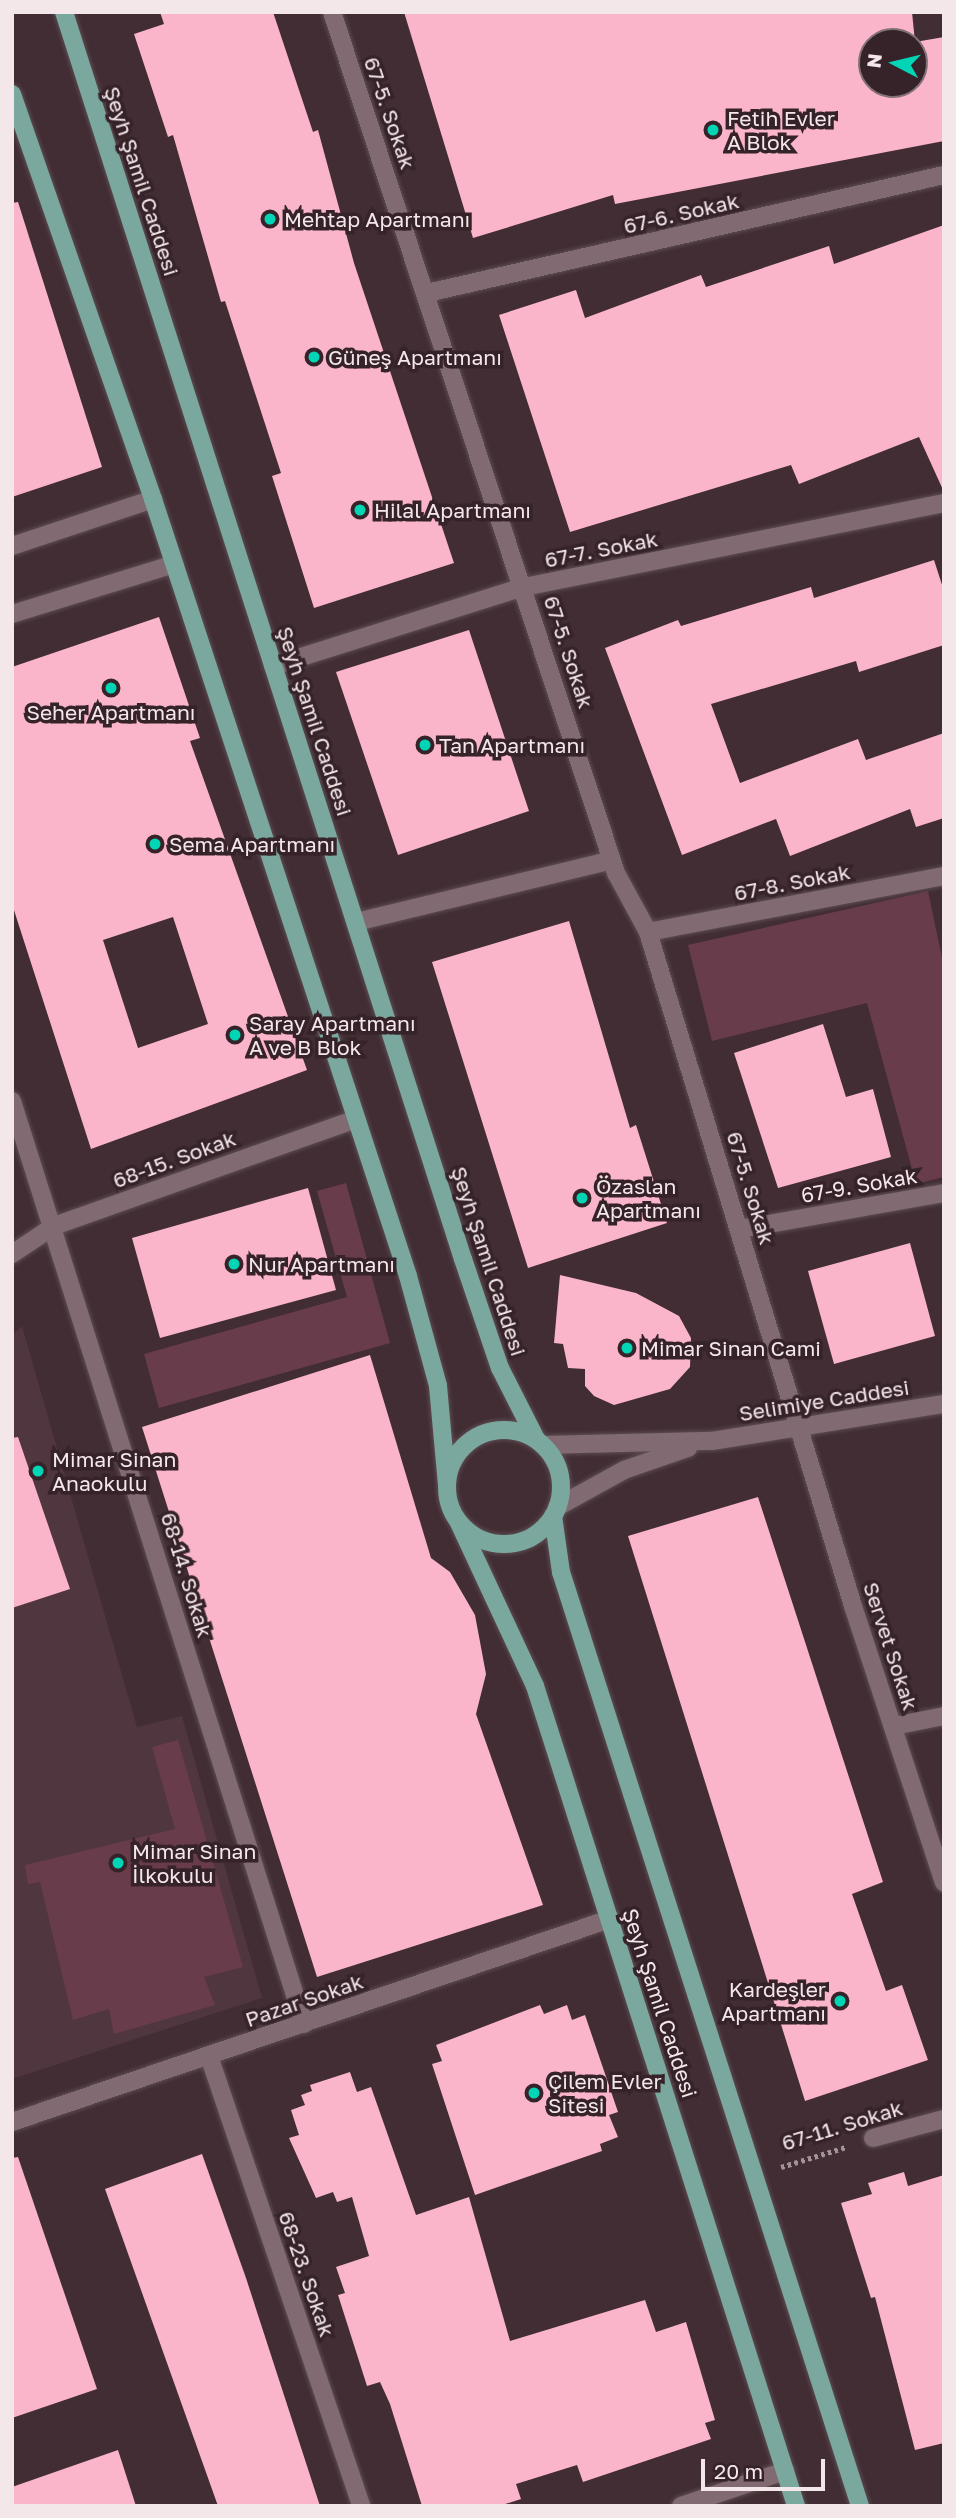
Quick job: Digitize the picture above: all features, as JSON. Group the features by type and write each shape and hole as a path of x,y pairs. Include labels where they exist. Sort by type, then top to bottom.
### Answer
{"main road":[{"name":"Şeyh Şamil Caddesi","path":"64,12 500,1368 540,1442"},
{"path":"12,94 175,564 356,1119 438,1386 447,1484 459,1522 474,1536 504,1544 533,1536 555,1511 561,1479 540,1442 509,1430 480,1434 457,1455 447,1484"},
{"name":"Şeyh Şamil Caddesi","path":"555,1511 561,1572 860,2506"},
{"name":"Şeyh Şamil Caddesi","path":"459,1522 535,1686 796,2506"}],"street":[{"name":"67-5. Sokak","path":"332,12 427,293 612,860 648,932 799,1425"},
{"name":"67-6. Sokak","path":"427,293 944,175"},
{"path":"12,546 153,499"},
{"name":"67-7. Sokak","path":"273,666 524,587 944,503"},
{"path":"12,614 175,564"},
{"path":"356,922 612,860"},
{"name":"67-8. Sokak","path":"648,932 944,876"},
{"name":"68-14. Sokak","path":"12,1101 17,1131 54,1226 304,2024"},
{"name":"68-15. Sokak","path":"12,1254 54,1226 356,1119"},
{"name":"67-9. Sokak","path":"740,1229 944,1193"},
{"name":"Selimiye Caddesi","path":"555,1511 624,1470 712,1441 944,1404"},
{"name":"Servet Sokak","path":"799,1425 944,1882"},
{"name":"Selimiye Caddesi","path":"540,1442 712,1441"},
{"path":"894,1726 944,1716"},
{"name":"Pazar Sokak","path":"12,2122 610,1919"},
{"name":"68-23. Sokak","path":"209,2056 361,2506"},
{"name":"67-11. Sokak","path":"873,2138 944,2119"},
{"path":"681,2506 785,2470"}],"path":[{"name":"67-11. Sokak","path":"753,2176 873,2138"}],"shaded area":[{"path":"928,891 944,967 944,1177 916,1184 867,1003 712,1041 688,945"},
{"path":"346,1183 390,1343 159,1408 144,1354 347,1297 317,1191"},
{"name":"Mimar Sinan İlkokulu","path":"22,1326 137,1727 182,1716 262,1998 12,2079 12,1335"},
{"path":"178,1740 243,1967 204,1977 215,2005 114,2034 109,2009 73,2020 40,1882 28,1884 25,1865 175,1829 152,1747"}],"building":[{"path":"160,12 273,12 313,132 318,130 354,263 454,563 314,608 272,476 281,473 225,301 221,302 173,135 168,137 134,34 164,24"},
{"path":"404,12 912,12 914,28 858,28 858,98 928,98 928,40 944,37 944,141 615,204 613,195 473,238"},
{"path":"18,202 102,467 12,497 12,203"},
{"path":"944,225 944,492 919,437 799,484 791,465 570,532 499,315 576,290 585,318 701,275 706,287 829,246 834,264"},
{"path":"934,560 944,591 944,645 859,672 856,661 711,704 740,783 858,739 866,760 944,733 944,818 916,827 910,809 790,856 776,819 682,855 605,648 678,620 681,626 811,587 814,598"},
{"path":"159,617 200,738 190,741 307,1070 91,1149 12,904 12,667","holes":["173,917 208,1024 138,1048 103,940"]},
{"name":"Tan Apartmanı","path":"469,630 529,811 398,855 336,672"},
{"path":"569,921 630,1128 636,1125 667,1223 528,1268 432,962"},
{"path":"823,1024 846,1097 873,1089 891,1157 778,1188 734,1053"},
{"name":"Nur Apartmanı","path":"308,1188 336,1290 160,1338 132,1238"},
{"path":"910,1243 935,1336 834,1364 808,1271"},
{"name":"Mimar Sinan Cami","path":"560,1275 636,1293 679,1316 691,1338 690,1367 670,1389 614,1405 594,1396 585,1386 585,1369 568,1368 563,1344 554,1343"},
{"path":"370,1355 431,1558 450,1572 475,1615 486,1674 476,1714 543,1905 317,1977 142,1427"},
{"name":"Mimar Sinan Anaokulu","path":"18,1437 70,1589 12,1608 12,1438"},
{"path":"758,1497 883,1882 852,1894 886,1991 902,1985 928,2060 805,2101 628,1536"},
{"name":"Çilem Evler Sitesi","path":"540,2005 544,2014 567,2005 572,2020 585,2015 618,2112 609,2115 618,2137 600,2144 602,2151 475,2195 432,2064 442,2061 436,2045"},
{"path":"350,2072 357,2092 371,2087 416,2215 469,2197 510,2341 645,2300 656,2332 686,2322 715,2420 705,2423 711,2439 583,2482 577,2465 516,2484 521,2499 499,2506 422,2506 390,2404 380,2382 367,2386 338,2295 345,2293 336,2267 369,2256 352,2197 337,2202 333,2192 316,2198 289,2138 299,2135 291,2110 305,2105 301,2095 312,2091 310,2085"},
{"path":"202,2154 246,2278 320,2506 218,2506 105,2189"},
{"path":"18,2157 97,2389 12,2418 12,2158"},
{"path":"904,2172 908,2186 944,2175 944,2443 915,2450 875,2297 871,2298 841,2203 872,2194 868,2183"},
{"path":"118,2450 136,2506 12,2506 12,2487"}],"place":[{"name":"Fetih Evler A Blok","path":"713,130"},
{"name":"Mehtap Apartmanı","path":"270,219"},
{"name":"Güneş Apartmanı","path":"314,357"},
{"name":"Hilal Apartmanı","path":"360,510"},
{"name":"Seher Apartmanı","path":"111,688"},
{"name":"Tan Apartmanı","path":"425,745"},
{"name":"Sema Apartmanı","path":"155,844"},
{"name":"Saray Apartmanı A ve B Blok","path":"235,1035"},
{"name":"Özaslan Apartmanı","path":"582,1198"},
{"name":"Nur Apartmanı","path":"234,1264"},
{"name":"Mimar Sinan Cami","path":"627,1348"},
{"name":"Mimar Sinan Anaokulu","path":"38,1471"},
{"name":"Mimar Sinan İlkokulu","path":"118,1863"},
{"name":"Kardeşler Apartmanı","path":"840,2001"},
{"name":"Çilem Evler Sitesi","path":"534,2093"}]}
